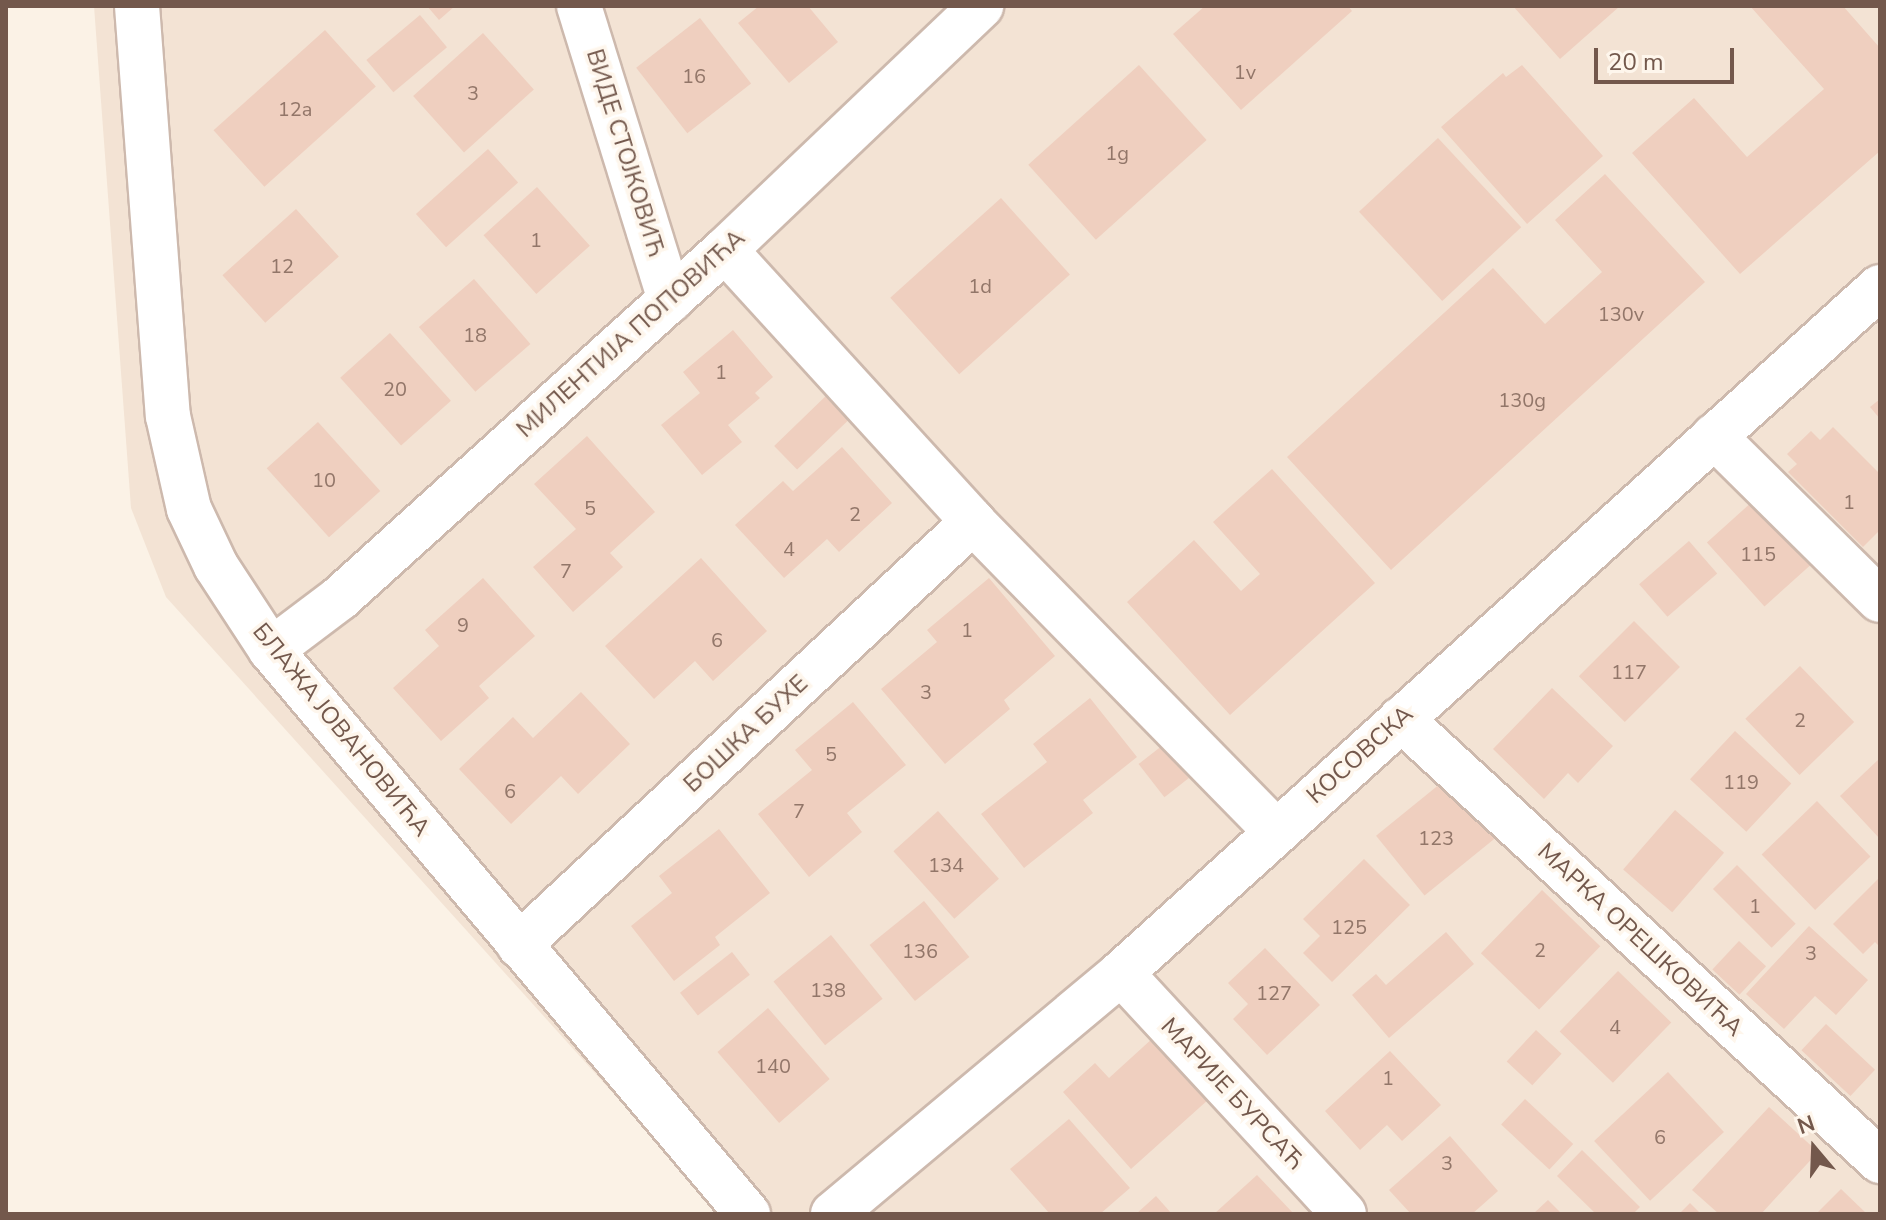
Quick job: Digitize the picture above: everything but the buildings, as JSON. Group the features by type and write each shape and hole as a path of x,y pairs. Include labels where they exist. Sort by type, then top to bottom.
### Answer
{"street":[{"name":"БЛАЖА ЈОВАНОВИЋА","path":"137,6 166,385 178,464 189,509 216,566 271,650 748,1214"},
{"name":"ВИДЕ СТОЈКОВИЋ","path":"579,6 670,300"},
{"name":"МИЛЕНТИЈА ПОПОВИЋА","path":"271,650 340,598 670,300 981,6"},
{"path":"725,250 973,522 1276,831"},
{"name":"КОСОВСКА","path":"833,1214 1121,973 1880,287"},
{"path":"1714,436 1880,600"},
{"name":"БОШКА БУХЕ","path":"519,945 973,522"},
{"name":"МАРКА ОРЕШКОВИЋА","path":"1401,719 1880,1161"},
{"name":"МАРИЈЕ БУРСАЋ","path":"1121,973 1344,1214"}],"shaded area":[{"path":"94,6 1880,6 1880,1214 722,1214 166,597 131,508"}]}
